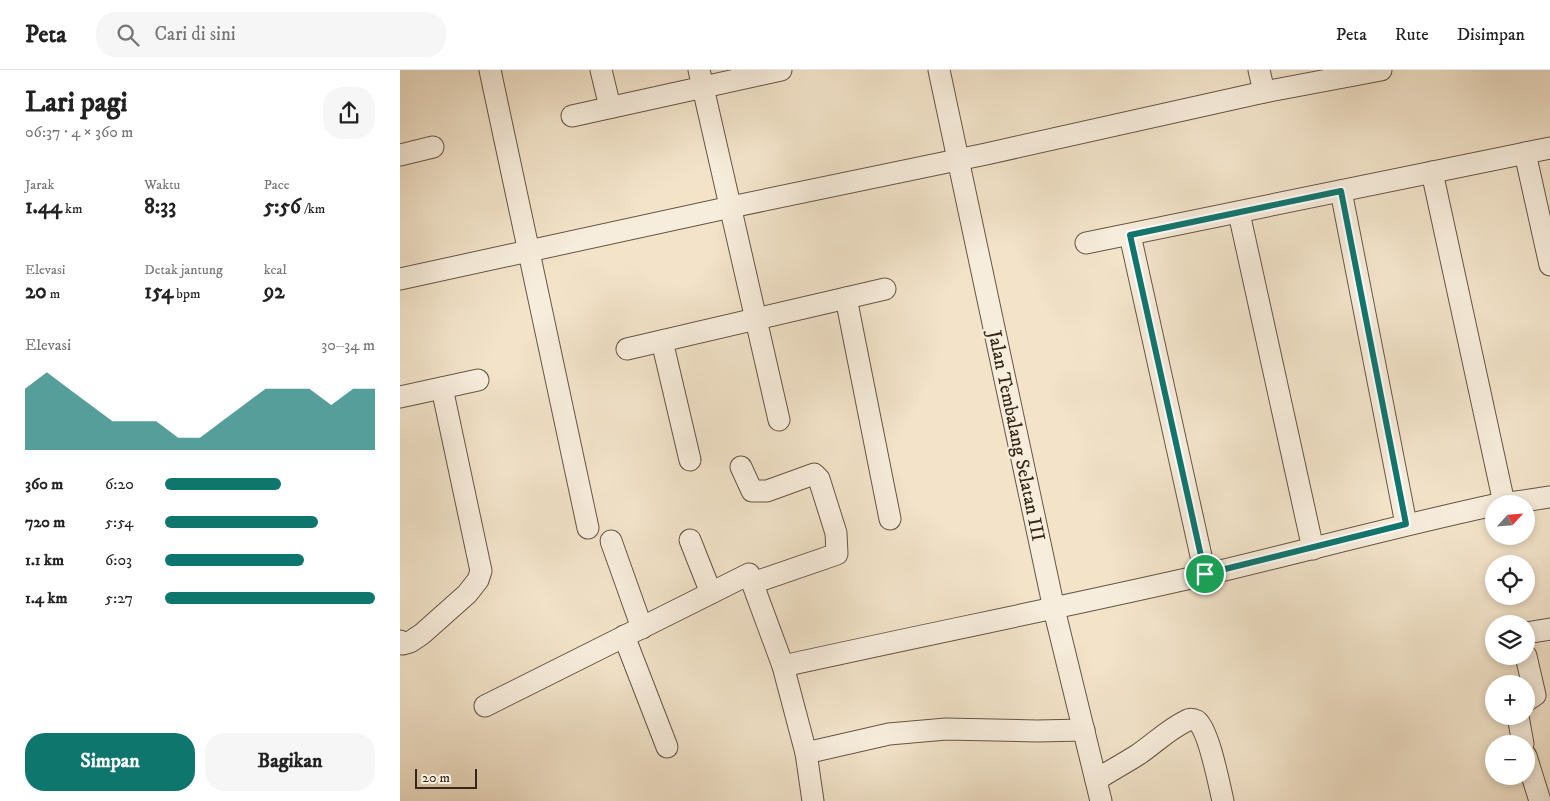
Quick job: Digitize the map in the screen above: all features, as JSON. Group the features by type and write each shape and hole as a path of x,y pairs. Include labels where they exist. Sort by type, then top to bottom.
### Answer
{"street":[{"path":"490,70 588,528"},
{"path":"601,70 610,107"},
{"path":"572,116 610,107 701,78 781,70"},
{"name":"Jalan Tembalang Selatan III","path":"939,70 1054,609 1101,801"},
{"path":"1259,70 1264,92"},
{"path":"400,279 528,250 958,160 1264,92 1381,70"},
{"path":"701,78 779,420"},
{"path":"400,155 433,147"},
{"path":"1086,243 1550,148"},
{"path":"1525,152 1550,265"},
{"path":"1432,172 1501,495"},
{"path":"1341,191 1406,524"},
{"path":"1239,213 1313,549"},
{"path":"1130,235 1205,574"},
{"path":"627,349 885,288"},
{"path":"846,298 890,519"},
{"path":"662,341 690,460"},
{"path":"400,397 478,380"},
{"path":"400,641 403,644 410,642 422,634 467,594 478,580 481,571 442,388"},
{"path":"741,467 752,491 767,491 814,474 819,479 836,533 837,554 753,583"},
{"path":"1535,499 1550,497"},
{"path":"783,666 1054,609 1313,549 1406,524 1485,508"},
{"path":"690,540 711,593"},
{"path":"611,541 633,632 667,747"},
{"path":"485,706 749,574 783,666 806,753 812,801"},
{"path":"1535,632 1550,629"},
{"path":"1096,780 1188,720 1193,720 1198,722 1206,737 1223,801"},
{"path":"806,753 889,734 946,728 1037,732 1084,730"},
{"path":"1535,785 1540,801"}],"route":[{"path":"1341,191 1406,524 1313,549 1205,574 1130,235 1341,191"}]}
